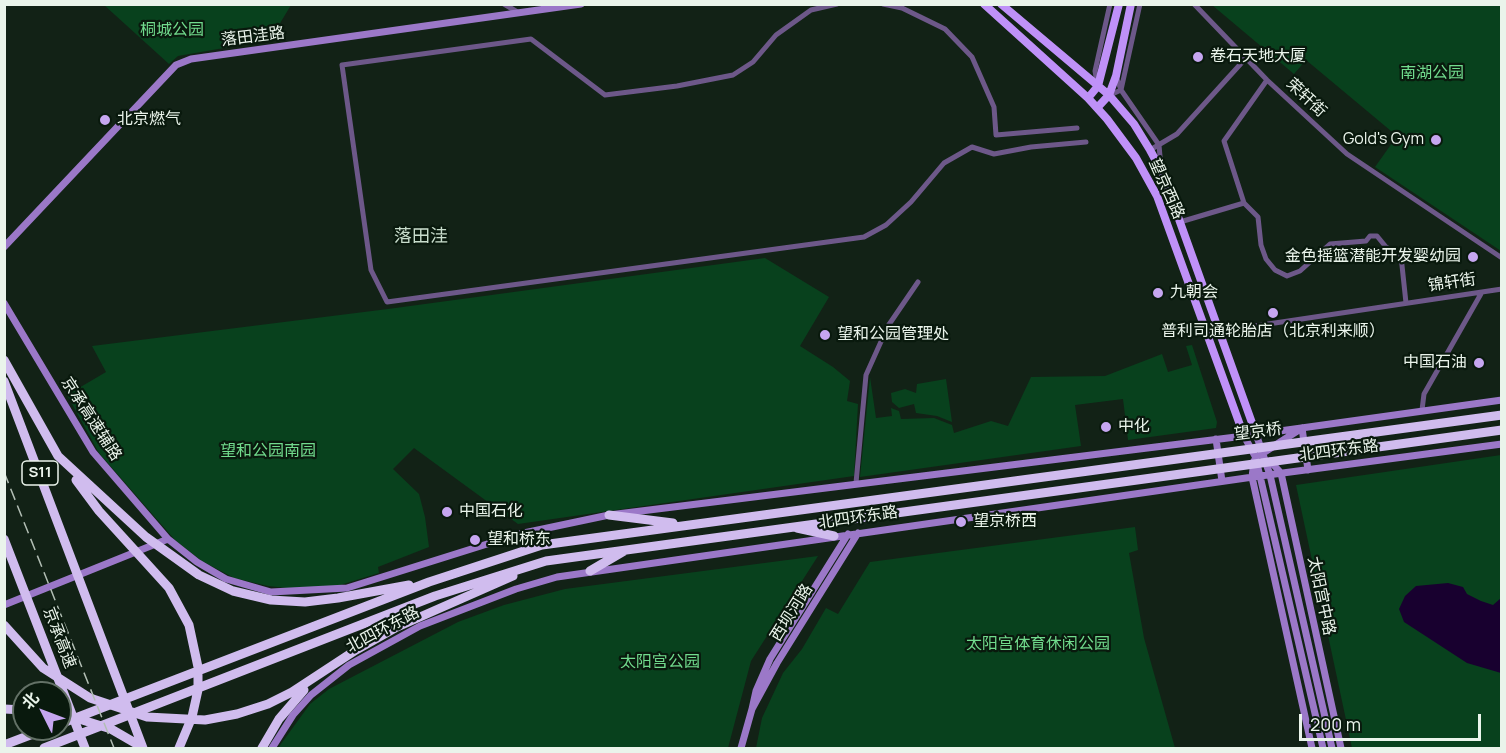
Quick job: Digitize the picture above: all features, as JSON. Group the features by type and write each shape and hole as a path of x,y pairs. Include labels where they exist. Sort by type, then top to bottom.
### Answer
{"highway":[{"path":"4,360 58,456 99,511 170,588 189,625 198,667 198,690 192,717 179,748"},
{"name":"S11","path":"4,381 144,748"},
{"name":"北四环东路","path":"1319,440 1502,415"},
{"name":"北四环东路","path":"1321,456 1502,430"},
{"name":"望京桥","path":"1201,454 1319,440"},
{"name":"北四环东路","path":"72,719 429,582 542,545 1201,454"},
{"path":"58,456 146,537 199,574 233,591 271,600 305,602 429,582"},
{"name":"望京桥","path":"1203,470 1321,456"},
{"name":"北四环东路","path":"44,748 435,596 546,561 1203,470"},
{"path":"609,515 684,525"},
{"path":"789,526 834,536"},
{"name":"京承高速","path":"4,539 60,681"},
{"path":"590,571 628,548"},
{"path":"4,625 43,668 90,698 147,717 205,720 237,714 268,704 395,628 546,561"},
{"path":"4,639 24,642 34,650 56,681"},
{"path":"262,748 279,719 297,696 319,675"},
{"name":"京承高速","path":"72,713 85,748"},
{"path":"72,717 111,729 144,748"}],"main road":[{"name":"望京西路","path":"984,4 1088,98 1136,158 1157,196 1244,436"},
{"name":"望京西路","path":"1001,4 1109,95 1155,147 1257,434"},
{"path":"1088,98 1098,87 1119,4"},
{"path":"1097,108 1109,95 1116,76 1131,4"}],"street":[{"path":"504,4 520,13"},
{"name":"落田洼路","path":"4,247 176,65 191,59 581,4"},
{"path":"837,4 811,10 777,35 753,62 733,75 646,90 605,95 531,39 342,65 371,270 387,302 864,237 886,225 911,202 944,162 972,147 994,154 1031,147 1086,142"},
{"path":"884,4 902,8 945,29 972,57 994,107 996,135 1077,128"},
{"path":"1098,87 1095,71 1110,4"},
{"path":"1121,90 1140,4"},
{"name":"荣轩街","path":"1194,4 1267,80 1347,154 1502,258"},
{"path":"1116,76 1121,90 1155,147 1177,134 1245,58"},
{"path":"1267,80 1224,141 1244,203 1258,217 1261,245 1266,259 1275,270 1287,276 1300,271 1330,244 1366,241 1370,236 1377,236 1386,247 1401,256 1406,303"},
{"path":"1109,95 1121,90"},
{"path":"1180,222 1244,203"},
{"path":"856,483 866,375 888,326 918,282"},
{"name":"锦轩街","path":"1228,330 1502,289"},
{"path":"1422,410 1424,394 1482,292"},
{"name":"京承高速辅路","path":"4,303 93,452 168,539"},
{"name":"北四环东路","path":"168,539 197,562 226,579 271,592 308,592 347,588 519,534 609,515 1244,436 1502,400"},
{"path":"1222,482 1255,456 1264,454 1302,428 1308,470"},
{"name":"太阳宫中路","path":"1257,434 1270,475 1332,748"},
{"name":"太阳宫中路","path":"1244,436 1255,456 1296,623 1323,748"},
{"path":"1216,439 1222,482"},
{"name":"北四环东路","path":"272,748 293,715 311,695 349,665 420,626 516,588 590,571 1502,444"},
{"name":"太阳宫中路","path":"1264,454 1281,473 1341,748"},
{"path":"1255,456 1252,477 1312,748"},
{"name":"西坝河路","path":"752,709 777,663 858,533"},
{"name":"西坝河路","path":"741,748 756,690 770,659 848,534"},
{"path":"4,605 168,539"},
{"path":"1293,660 1296,623"},
{"path":"1306,634 1321,656"}],"green space":[{"name":"桐城公园","path":"104,5 291,5 270,40 178,56 169,64"},
{"name":"南湖公园","path":"1212,5 1501,5 1501,251 1375,167 1397,136 1306,60 1294,74"},
{"name":"望和公园南园","path":"765,258 829,297 800,346 850,381 847,401 858,404 854,476 518,524 414,448 393,469 419,494 429,547 378,567 379,573 337,586 305,590 268,586 234,578 202,561 175,540 99,453 67,395 106,372 92,346"},
{"path":"1192,345 1217,422 1216,428 1128,440 1123,399 1075,405 1081,446 860,477 870,377 876,418 892,416 891,408 899,411 901,419 934,418 952,425 954,433 991,421 1008,426 1031,377 1105,376 1162,354 1168,372 1192,365 1186,346"},
{"path":"946,379 952,422 937,416 916,413 914,404 899,408 892,402 891,393 905,389 916,393 917,384"},
{"path":"1501,455 1501,748 1352,748 1296,485"},
{"name":"太阳宫体育休闲公园","path":"1135,527 1138,550 1129,553 1144,638 1175,748 756,748 762,718 783,673 802,649 826,608 838,614 870,562"},
{"name":"太阳宫公园","path":"818,556 751,661 728,748 278,748 310,704 329,689 458,622 504,605 565,589"}],"shaded area":[{"path":"1448,583 1463,587 1467,594 1493,605 1501,598 1501,673 1467,663 1404,622 1399,609 1405,596 1416,586"}],"railway":[{"path":"4,472 114,748"}],"place":[{"name":"卷石天地大厦","path":"1198,57"},
{"name":"北京燃气","path":"105,120"},
{"name":"Gold's Gym","path":"1436,140"},
{"name":"金色摇篮潜能开发婴幼园","path":"1473,257"},
{"name":"九朝会","path":"1158,293"},
{"name":"普利司通轮胎店（北京利来顺）","path":"1273,313"},
{"name":"望和公园管理处","path":"825,335"},
{"name":"中国石油","path":"1479,363"},
{"name":"中化","path":"1106,427"},
{"name":"中国石化","path":"447,512"},
{"name":"望京桥西","path":"961,522"},
{"name":"望和桥东","path":"475,540"}],"district":[{"name":"落田洼","path":"421,237"}]}
